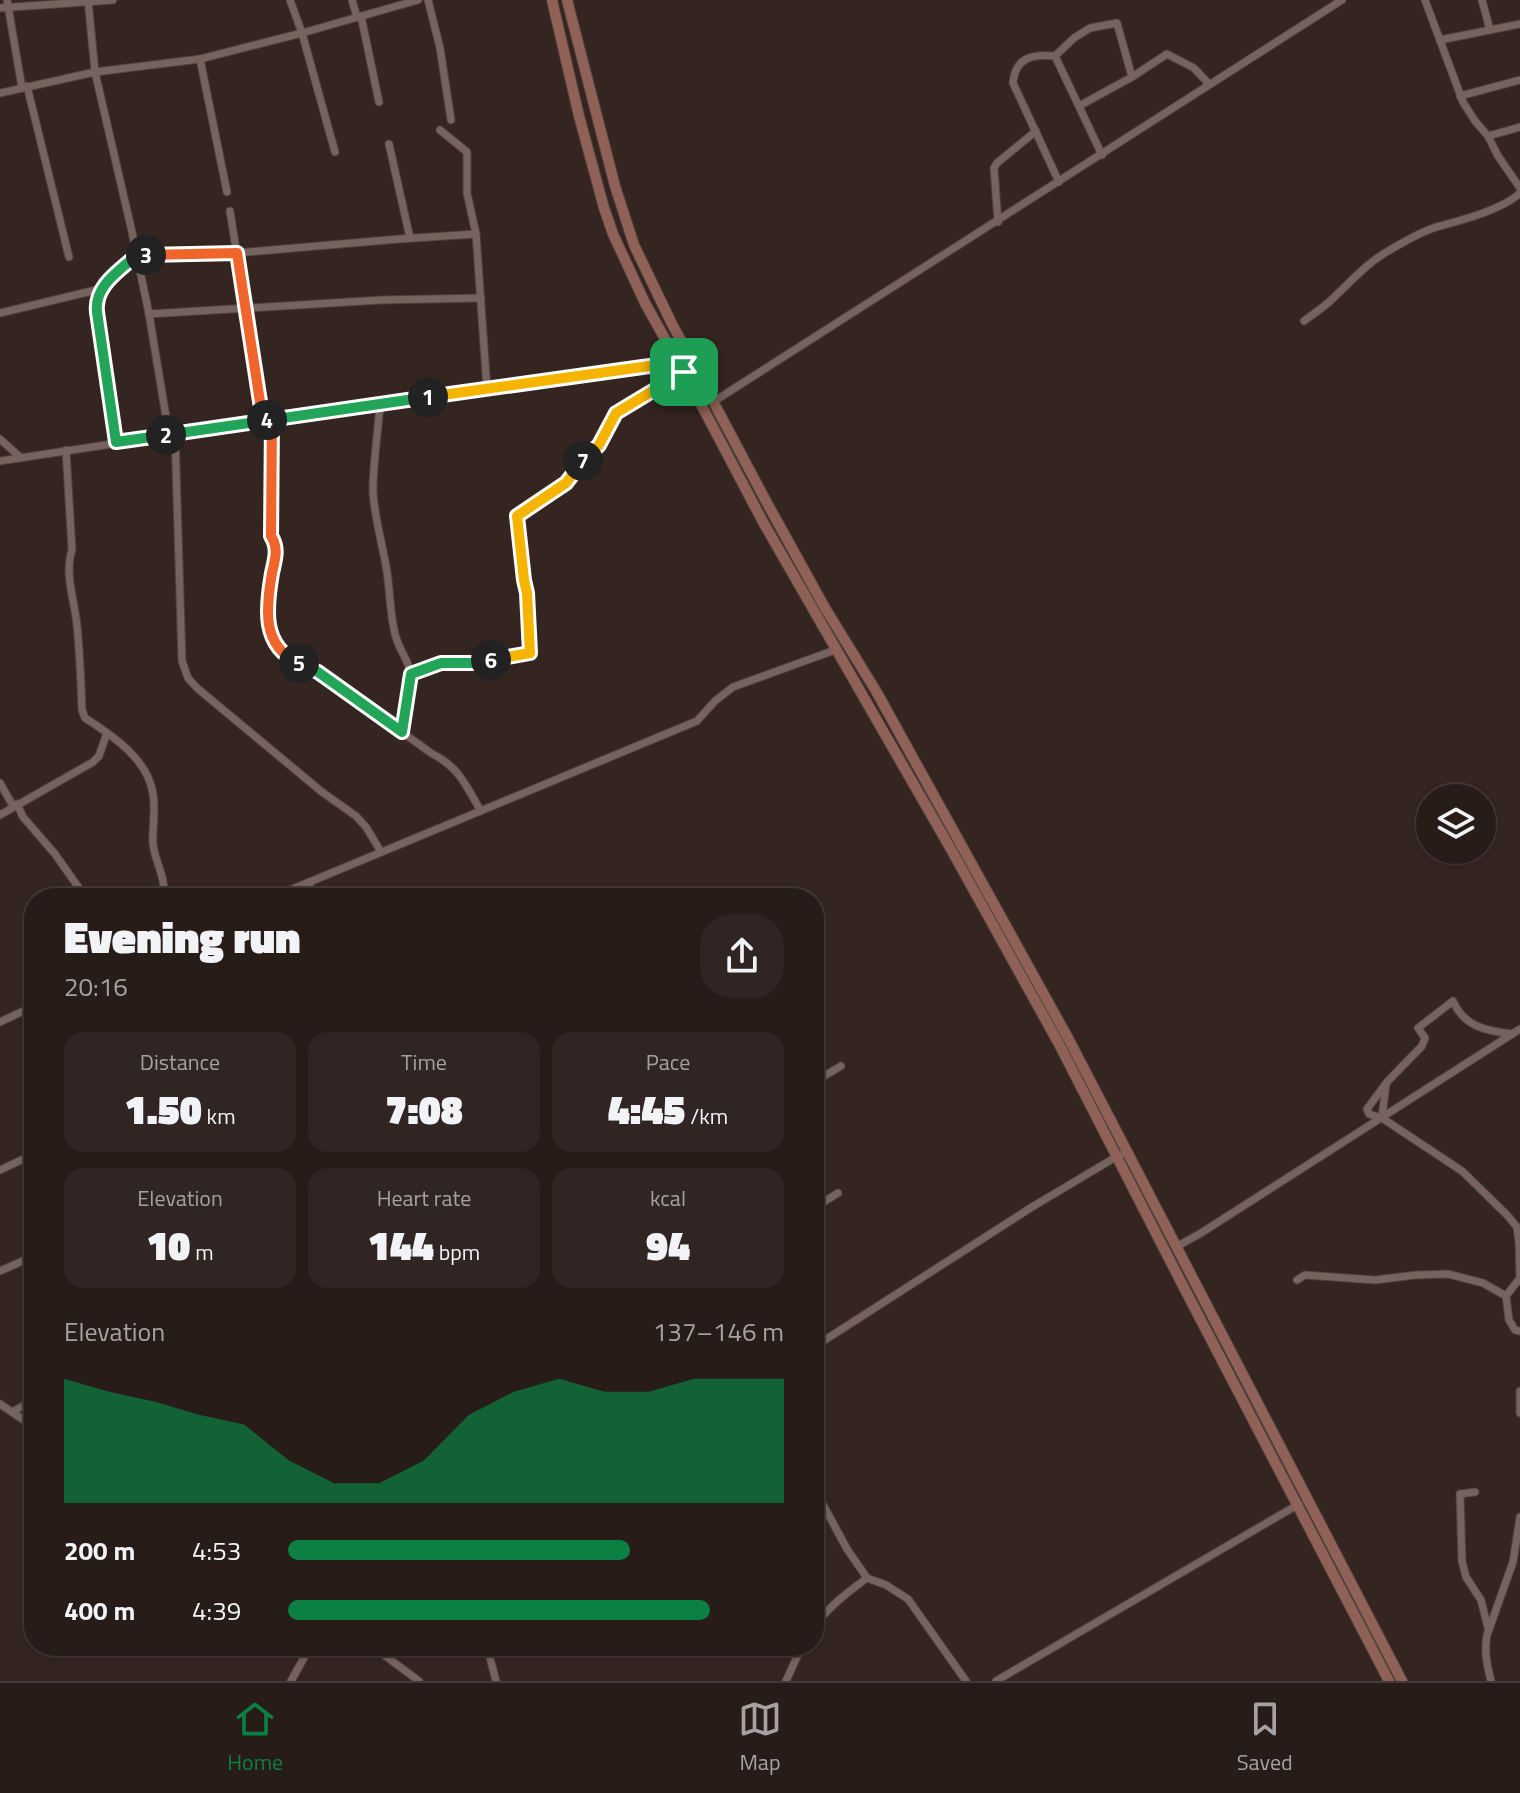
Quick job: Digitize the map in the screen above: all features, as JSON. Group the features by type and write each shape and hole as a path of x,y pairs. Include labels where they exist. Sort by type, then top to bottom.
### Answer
{"main road":[{"path":"552,0 579,116 613,234 645,303 763,522 1176,1247 1389,1681"},
{"path":"567,0 615,186 634,245 671,322 825,608 876,691 1068,1038 1122,1154 1303,1502 1402,1681"}],"street":[{"path":"69,257 5,5 113,0"},
{"path":"290,0 335,152"},
{"path":"352,0 359,17 379,102"},
{"path":"0,93 95,72 200,59 418,0"},
{"path":"428,0 440,48 451,120"},
{"path":"713,402 1342,0"},
{"path":"1304,321 1328,303 1355,275 1388,251 1438,226 1485,212 1516,197 1520,190 1516,174 1498,156 1460,96 1425,0"},
{"path":"1490,30 1482,2 1495,0"},
{"path":"88,2 95,72 132,232 172,434 182,661 188,678 197,688 322,792 356,816 381,852"},
{"path":"1055,56 1090,28 1117,23 1132,77"},
{"path":"1440,40 1520,24"},
{"path":"1079,106 1167,54 1194,68 1209,84"},
{"path":"1055,56 1030,56 1018,65 1013,83 1059,182"},
{"path":"1055,56 1102,155"},
{"path":"200,59 227,192"},
{"path":"1460,96 1520,80"},
{"path":"1488,136 1520,127"},
{"path":"440,130 467,152 467,193 476,234 487,389"},
{"path":"998,222 994,168 1036,131"},
{"path":"389,144 410,238"},
{"path":"230,211 245,307 268,420 271,536 277,550 270,590 269,629 272,638 289,659 318,672 457,770 481,811"},
{"path":"116,442 96,303 100,289 136,252 237,253 476,234"},
{"path":"0,313 100,289"},
{"path":"149,314 381,300 481,298"},
{"path":"0,461 487,389 681,367"},
{"path":"411,674 441,663 473,663 530,653 527,593 517,516 566,483 579,464 599,445 616,413 681,367"},
{"path":"380,404 374,506 394,632 411,674 402,732"},
{"path":"0,439 20,457"},
{"path":"66,450 72,550 69,568 77,623 82,710 85,718 132,753 148,777 153,792 153,845 165,888"},
{"path":"295,888 697,721 733,687 835,650"},
{"path":"0,815 93,762 99,756 107,733"},
{"path":"0,783 79,888"},
{"path":"309,882 310,888"},
{"path":"1512,1034 1482,1030 1457,1011 1453,1001 1418,1028 1425,1038 1422,1046 1387,1082 1367,1109 1369,1114 1382,1118 1462,1171 1517,1227 1520,1278 1506,1296 1509,1320 1515,1330 1520,1331"},
{"path":"0,1022 24,1011"},
{"path":"1176,1247 1520,1029"},
{"path":"824,1076 841,1066"},
{"path":"1382,1118 1387,1082"},
{"path":"824,1341 1032,1207 1122,1154"},
{"path":"0,1170 24,1159"},
{"path":"824,1202 838,1193"},
{"path":"0,1271 24,1260"},
{"path":"1297,1280 1305,1275 1375,1280 1448,1274 1483,1283 1506,1296"},
{"path":"1520,1391 1520,1413"},
{"path":"0,1404 24,1420"},
{"path":"12,1412 24,1405"},
{"path":"1475,1492 1460,1494 1462,1561 1466,1577 1481,1600 1489,1630"},
{"path":"996,1681 1303,1502"},
{"path":"824,1506 867,1578 886,1585 908,1599 965,1679 976,1681"},
{"path":"1491,1681 1485,1648 1513,1562 1520,1517"},
{"path":"824,1614 867,1578"},
{"path":"291,1681 305,1656"},
{"path":"385,1656 419,1681"},
{"path":"490,1656 496,1681"},
{"path":"786,1681 797,1656"}],"route":[{"path":"684,372 616,413 599,445 579,464 566,483 517,516 527,593 530,653 473,663 441,663 411,674 402,732 318,672 289,659 272,638 269,629 270,590 277,550 271,536 272,419 263,421 237,253 137,255 100,289 96,303 116,442 175,434 263,421 272,419 678,362 684,372"}]}
